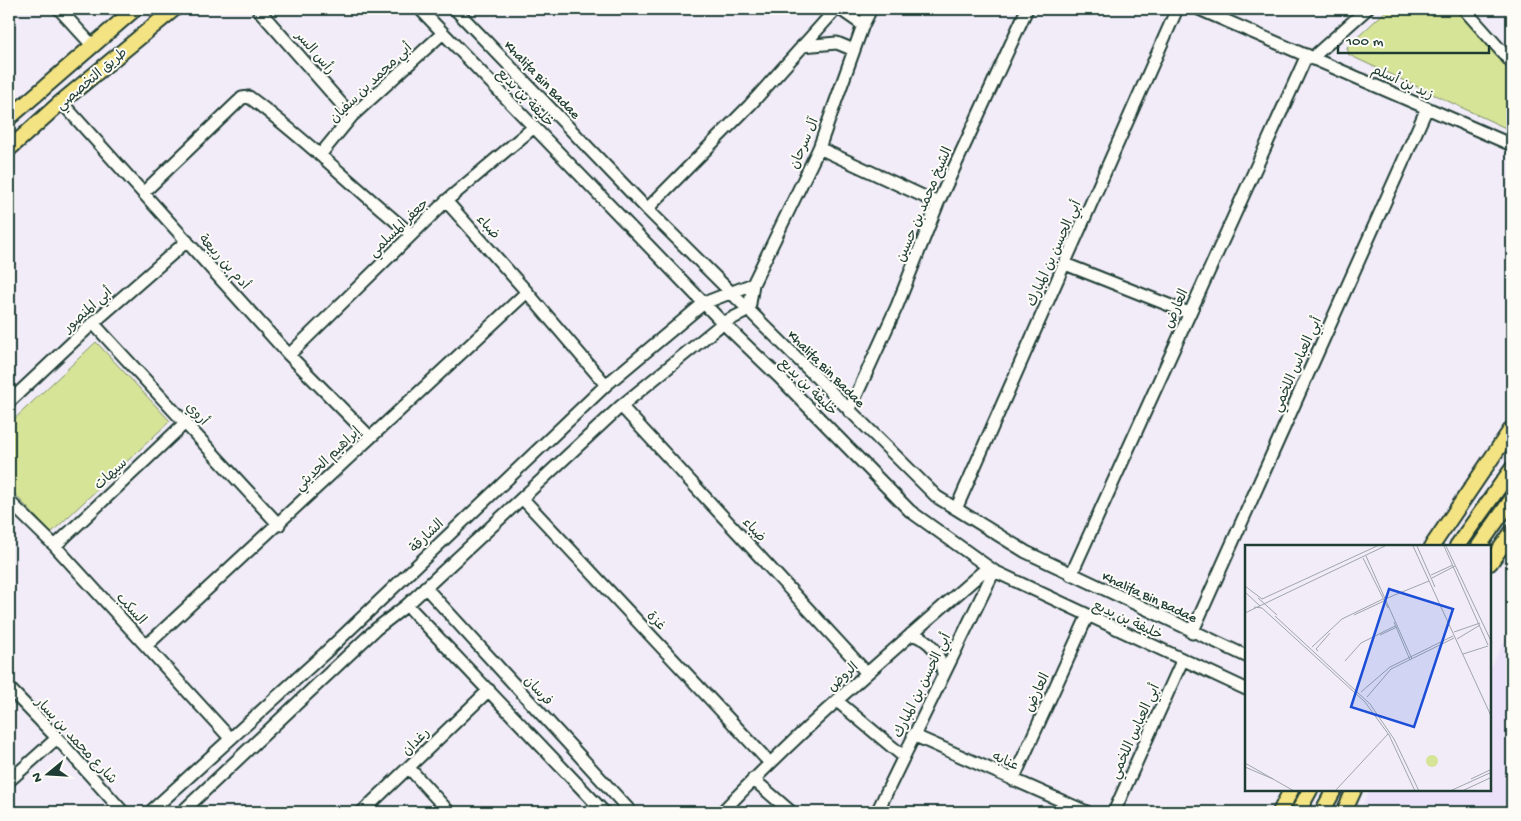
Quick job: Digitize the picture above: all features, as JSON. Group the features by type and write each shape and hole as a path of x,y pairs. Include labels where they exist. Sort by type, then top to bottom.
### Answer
{"main road":[{"name":"طريق التخصصي","path":"9,118 135,9"},
{"name":"طريق التخصصي","path":"9,149 60,103 174,9"},
{"path":"1433,545 1512,428"},
{"path":"1458,545 1512,469"},
{"path":"1480,545 1512,499"},
{"path":"1491,563 1512,532"},
{"path":"1280,812 1290,791"},
{"path":"1298,812 1309,791"},
{"path":"1322,812 1333,791"},
{"path":"1344,812 1354,791"}],"street":[{"path":"59,9 92,45"},
{"name":"رأس السر","path":"258,9 352,116"},
{"name":"خليفة بن بديع","path":"420,9 723,323 785,383 910,511 990,570 1245,690"},
{"name":"Khalifa Bin Badae","path":"455,9 647,209 937,497 1026,552 1192,633 1245,656"},
{"path":"647,209 750,105 836,9"},
{"path":"840,9 863,25"},
{"name":"آل سرحان","path":"748,310 753,284 819,148 863,25 871,9"},
{"name":"الشيخ محمد بن حسين","path":"849,411 896,306 938,203 1027,9"},
{"name":"أبي الحسن بن المبارك","path":"956,509 1177,9"},
{"name":"زيد بن أسلم","path":"1199,9 1512,145"},
{"path":"1310,56 1367,9"},
{"path":"1464,9 1512,63"},
{"name":"أبي محمد بن سفيان","path":"320,155 352,116 443,34"},
{"path":"802,46 837,43 854,50"},
{"name":"العارض","path":"1071,575 1189,313 1310,56"},
{"path":"144,192 242,98 249,97 291,128 356,189 411,234"},
{"name":"أدم بن ربيعة","path":"60,103 64,105 144,192 289,355 370,437"},
{"name":"أبي العباس اللخمي","path":"1192,633 1428,108"},
{"name":"جعفر المسلمي","path":"289,355 446,201 534,127"},
{"path":"819,148 938,203"},
{"name":"ضباء","path":"446,201 606,385"},
{"name":"أبي المنصور","path":"9,402 93,323 187,241"},
{"path":"1065,264 1189,313"},
{"path":"732,294 753,284"},
{"name":"إبراهيم الحديثي","path":"146,646 279,525 370,437 527,292"},
{"name":"الشارقة","path":"150,812 325,653 606,385 704,303 732,294"},
{"path":"182,812 376,629 408,605 425,587 621,406 723,323 748,310"},
{"name":"أروي","path":"93,323 279,525"},
{"name":"ضباء","path":"621,406 867,673"},
{"name":"سيهات","path":"55,546 186,422"},
{"name":"غزة","path":"522,498 770,763"},
{"name":"السكب","path":"9,501 55,546 230,738"},
{"name":"أبي الحسن بن المبارك","path":"876,812 990,570"},
{"name":"الروض","path":"722,812 753,779 867,673 911,634 990,570"},
{"name":"فرسان","path":"425,587 631,812"},
{"path":"408,605 604,812"},
{"name":"العارض","path":"1013,780 1087,617"},
{"path":"911,634 924,638 939,655 943,673"},
{"path":"325,653 337,666"},
{"name":"أبي العباس اللخمي","path":"1114,812 1182,661"},
{"name":"شارع محمد بن يسار","path":"9,688 123,812"},
{"name":"رغدان","path":"362,812 489,690"},
{"path":"837,701 902,756"},
{"name":"عنابه","path":"913,735 1087,812"},
{"path":"9,781 57,738"},
{"path":"409,768 449,812"},
{"path":"753,779 790,812"}],"shaded area":[{"path":"1512,628 1512,812 1359,812 1370,791 1491,791 1491,666"}],"green space":[{"path":"1388,9 1456,9 1512,71 1512,131 1349,55 1347,47"},
{"path":"96,342 170,421 51,533 9,488 9,424"}]}
